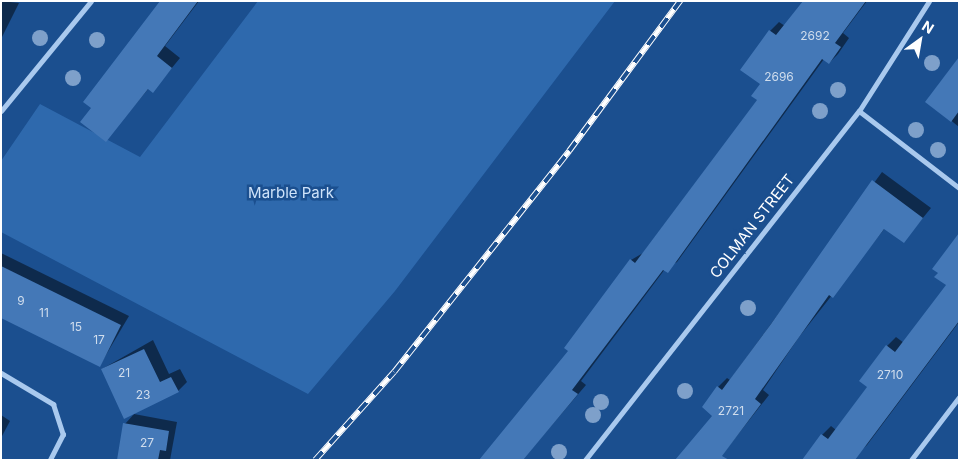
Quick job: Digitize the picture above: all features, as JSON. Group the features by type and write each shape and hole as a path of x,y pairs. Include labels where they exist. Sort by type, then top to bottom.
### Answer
{"street":[{"path":"1,111 91,1"},
{"name":"COLMAN STREET","path":"585,460 859,111 929,1"},
{"path":"859,111 959,188"},
{"path":"1,373 40,393 61,418 63,434 50,460"},
{"path":"911,460 959,397"}],"green space":[{"name":"Marble Park","path":"258,1 615,1 395,291 308,394 1,232 1,161 40,104 140,157"}],"building":[{"path":"160,1 198,1 157,56 172,68 153,93 148,89 106,142 80,122 91,108 83,102"},
{"path":"803,1 866,1 835,43 841,47 829,64 822,59 668,273 663,270 572,390 578,394 523,460 479,460 568,351 564,348 630,259 635,263 757,100 751,96 760,84 740,70 769,30 776,35"},
{"path":"959,57 959,111 951,122 925,102"},
{"path":"872,180 923,218 904,243 884,229 833,298 829,295 755,399 761,404 722,456 729,460 675,460 712,416 702,407 717,386 722,390 771,324"},
{"path":"959,233 959,321 855,460 802,460 821,434 828,439 867,387 859,381 886,345 895,352 946,285 934,277 938,273 932,269"},
{"path":"1,266 121,325 100,367 1,318"},
{"path":"144,349 160,382 171,377 179,392 124,419 101,369"},
{"path":"123,423 169,431 166,451 160,450 158,460 117,460"}],"railway":[{"path":"315,460 394,372 569,151 680,1"}]}
